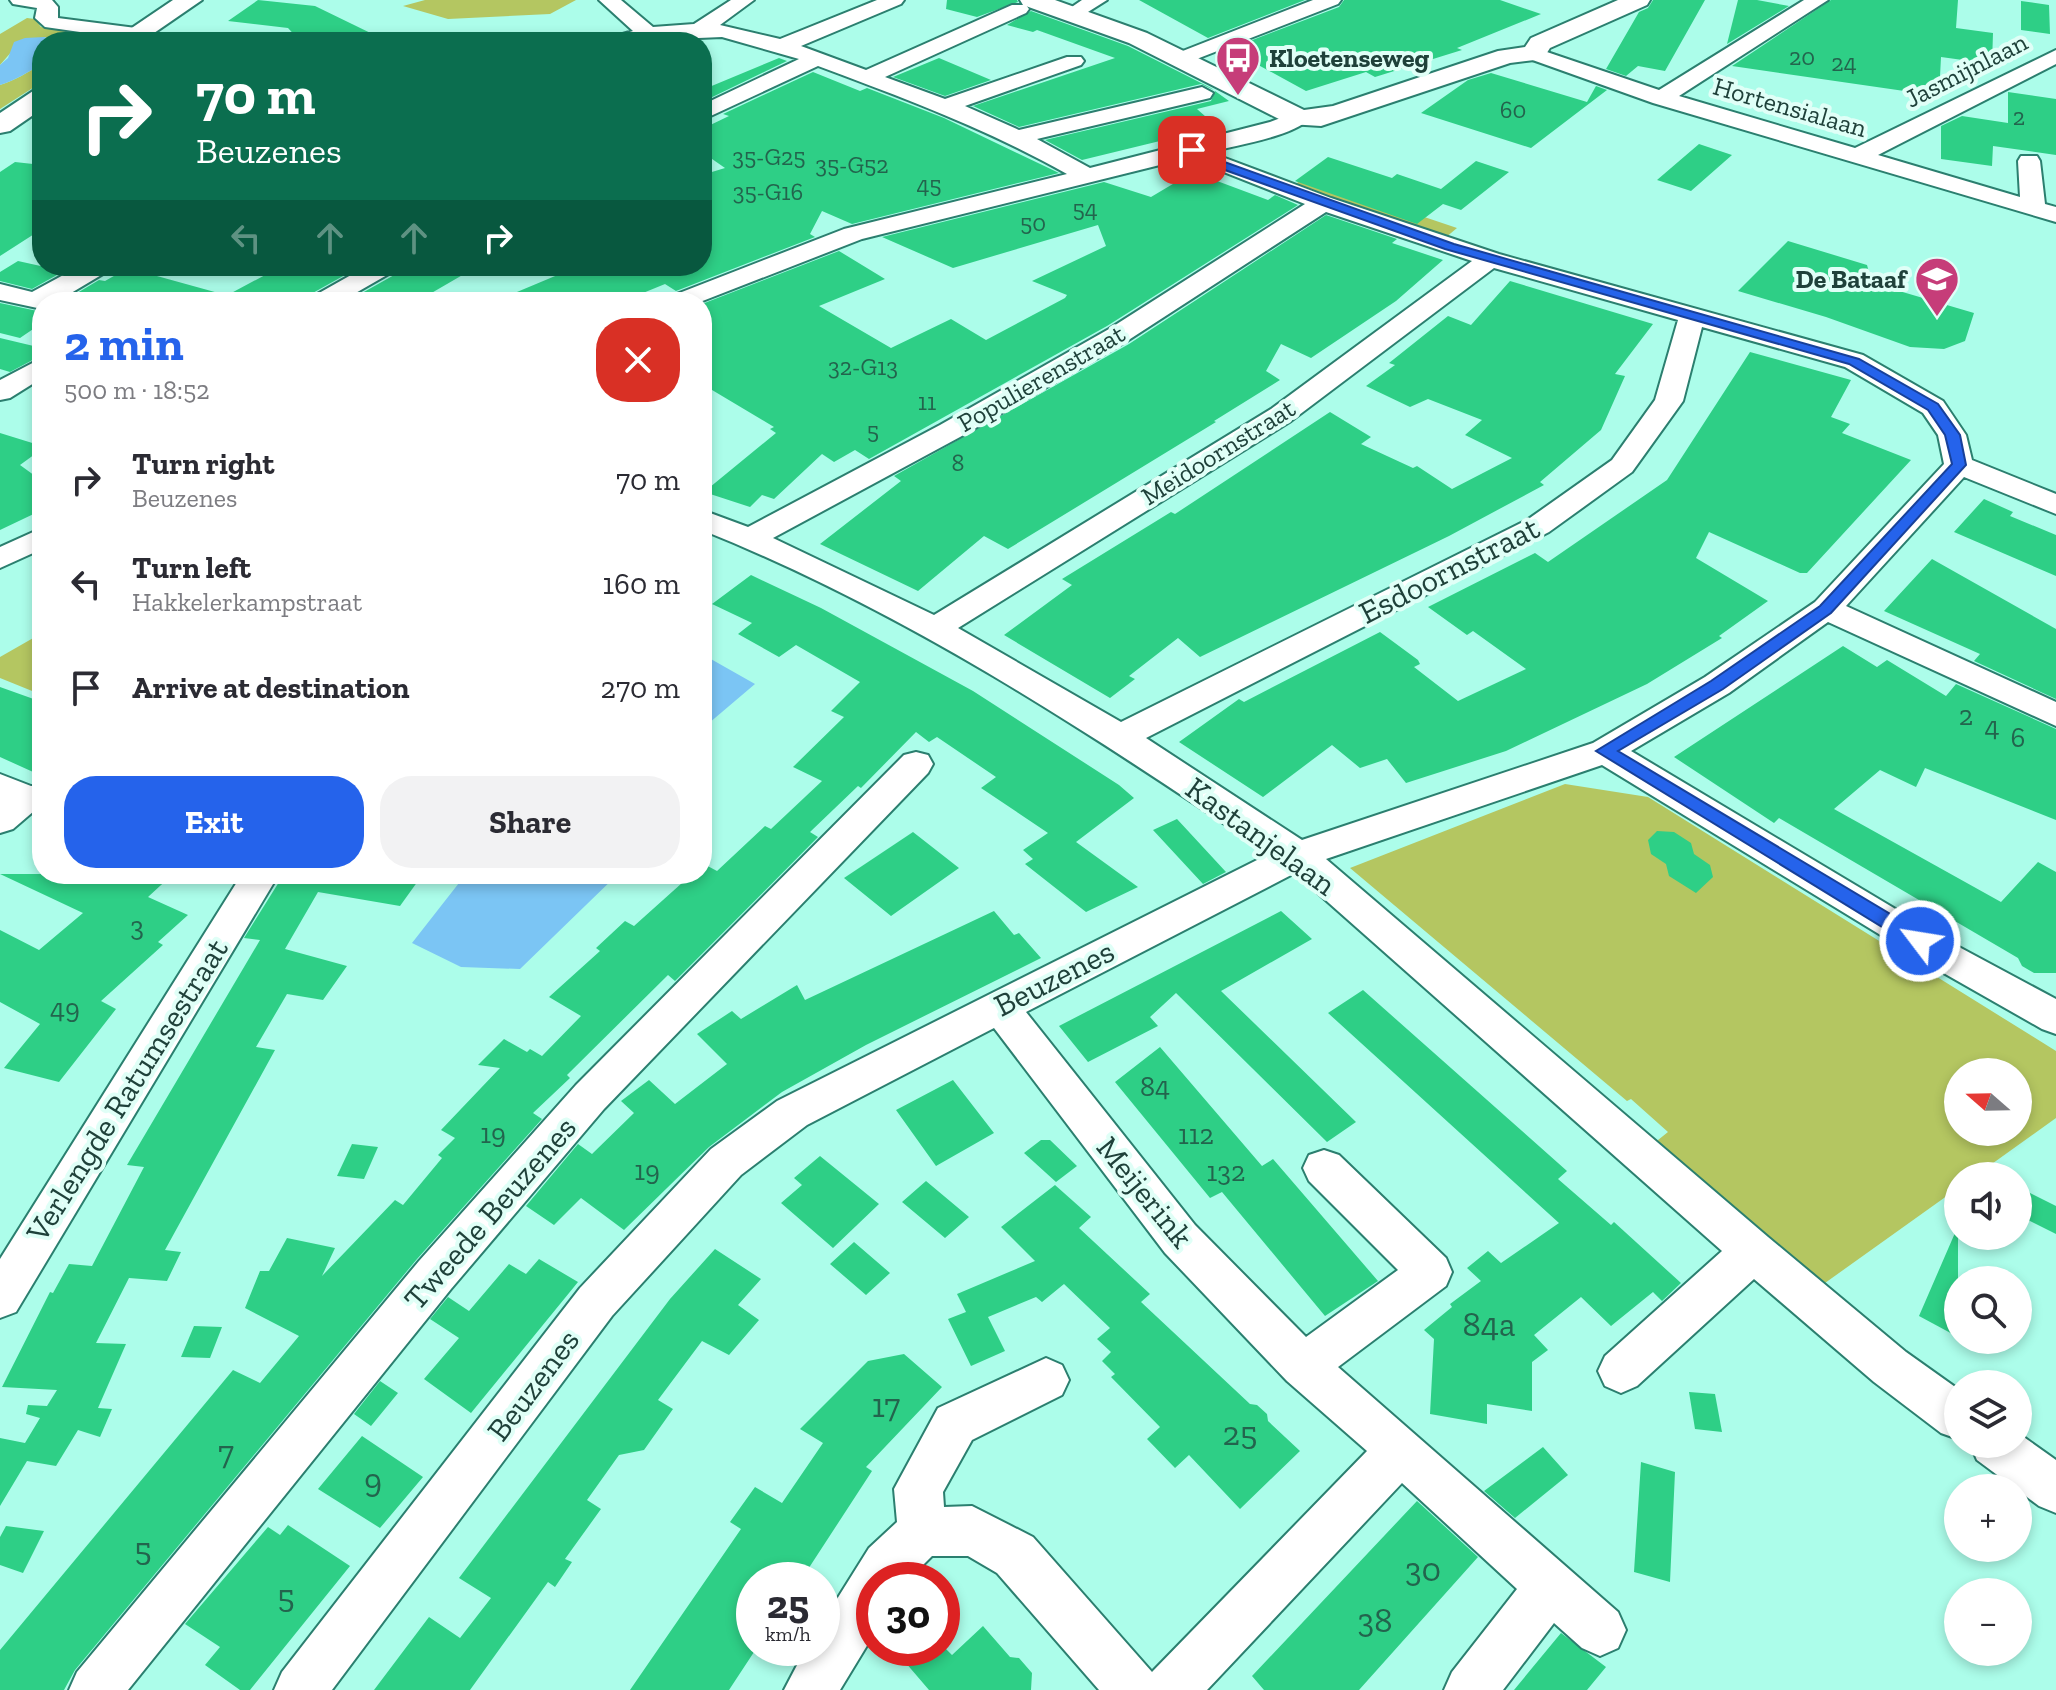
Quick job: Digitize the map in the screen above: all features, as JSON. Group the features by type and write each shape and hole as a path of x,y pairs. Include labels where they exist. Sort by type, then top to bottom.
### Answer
{"street":[{"path":"20,0 43,3 48,7 45,18 52,23 99,32"},
{"path":"139,32 190,0"},
{"path":"609,0 647,32"},
{"path":"699,30 744,0"},
{"path":"782,46 894,0"},
{"path":"1073,13 1097,0"},
{"path":"1182,58 1331,0"},
{"path":"702,292 853,234 1192,150 1278,127 1299,118 1321,118 1507,56 1534,54 1540,43 1638,0"},
{"path":"1661,98 1818,0"},
{"path":"867,77 1025,5 1073,13 1182,58 1299,118"},
{"path":"665,32 722,31 782,46 945,106 1017,137 1087,176"},
{"name":"Hortensialaan","path":"1534,54 1661,98 2056,215"},
{"name":"Jasmijnlaan","path":"1858,156 2056,56"},
{"path":"712,108 817,59"},
{"path":"945,106 1074,61"},
{"path":"1017,137 1202,93"},
{"path":"0,125 32,104"},
{"path":"1192,150 1201,157 1323,203 1490,259 1854,361 1933,407 1952,435 1959,465 2056,505"},
{"path":"2029,161 2033,208"},
{"path":"1311,177 1478,232"},
{"name":"Populierenstraat","path":"750,538 950,431 1118,335 1323,203"},
{"name":"Meidoornstraat","path":"935,628 1281,415 1490,259"},
{"path":"54,292 82,276"},
{"path":"339,292 367,276"},
{"path":"0,292 32,299"},
{"name":"Esdoornstraat","path":"1120,737 1538,526 1622,466 1669,401 1692,317"},
{"path":"0,392 32,372"},
{"name":"Beuzenes","path":"300,1690 596,1302 726,1162 792,1113 1298,855 1605,751 1717,685 1826,609 1959,465"},
{"name":"Kastanjelaan","path":"712,523 750,538 935,628 1120,737 1298,855 1753,1251 1890,1367 1944,1407"},
{"path":"0,559 32,542"},
{"path":"1826,609 2056,715"},
{"path":"1605,751 1946,957 2056,1018"},
{"name":"Tweede Beuzenes","path":"95,1690 435,1275 590,1097 916,764"},
{"name":"Verlengde Ratumsestraat","path":"0,1298 245,884"},
{"name":"Meijerink","path":"999,1006 1180,1239 1303,1366 1600,1630"},
{"path":"1303,1366 1430,1272 1324,1168"},
{"path":"1621,1371 1753,1251"},
{"path":"922,1532 918,1489 955,1424 1046,1380"},
{"path":"1171,1690 1401,1450"},
{"path":"2013,1458 2056,1489"},
{"path":"891,1562 922,1532 972,1531 1015,1555 1134,1690"},
{"path":"1470,1690 1552,1585"},
{"path":"810,1690 856,1616"}],"green space":[{"path":"425,0 576,0 550,14 448,19 403,6"},
{"path":"27,18 35,19 41,27 82,32 32,32 32,42 13,50 0,65 0,34"},
{"path":"32,70 32,88 0,109 0,85"},
{"path":"1301,180 1359,195 1457,228 1445,238 1293,186"},
{"path":"32,639 32,691 0,678 0,657"},
{"path":"1565,784 1648,797 2056,1051 2056,1118 2032,1135 2032,1058 1944,1058 1944,1146 2017,1146 1995,1162 1944,1162 1944,1198 1818,1288 1653,1144 1668,1132 1631,1099 1627,1101 1350,868"}],"water":[{"path":"32,38 32,70 0,85 0,65 8,58 14,42"},
{"path":"712,660 755,684 712,721"},
{"path":"458,884 608,884 520,969 461,967 412,943"}],"building":[{"path":"258,0 315,6 368,32 292,32 288,28 228,21"},
{"path":"947,0 1018,2 977,17 946,9"},
{"path":"1139,0 1305,0 1208,38"},
{"path":"1344,0 1500,0 1541,14 1457,48 1462,50 1375,77 1366,72 1306,91 1229,49 1339,7"},
{"path":"1653,0 1705,0 1665,71 1638,66 1626,76 1606,69 1639,12 1648,8"},
{"path":"1738,0 1757,0 1789,6 1727,44"},
{"path":"1831,0 1958,0 1956,28 1993,33 1992,64 1941,57 1939,96 1732,66"},
{"path":"2021,1 2049,5 2050,34 2021,30"},
{"path":"1031,11 1128,46 1214,90 1201,84 1019,127 973,106 1115,58 1037,30 1033,32 1007,25"},
{"path":"779,58 787,61 712,97 712,86"},
{"path":"939,58 991,80 945,96 893,77"},
{"path":"813,72 860,91 867,88 944,118 1059,173 852,224 822,211 810,234 815,237 676,291 665,284 645,292 517,292 555,276 712,276 712,172 725,168 712,159 712,124 729,116 723,114"},
{"path":"1491,73 1587,102 1596,86 1607,90 1531,148 1421,113 1468,80"},
{"path":"1215,91 1229,101 1197,109 1206,117 1192,120 1205,130 1082,160 1045,140 1211,101"},
{"path":"2008,92 2056,99 2056,155 1993,146 1992,166 1941,159 1941,126 1962,116 2008,123"},
{"path":"1699,144 1732,155 1691,191 1657,180"},
{"path":"1328,157 1392,178 1397,174 1441,189 1476,161 1509,172 1461,210 1443,204 1417,224 1295,181"},
{"path":"15,162 32,164 32,235 0,256 0,172"},
{"path":"1193,172 1268,200 1275,195 1298,205 1107,326 869,459 855,450 834,462 822,454 774,499 762,495 750,507 712,495 712,485 776,433 770,429 774,427 712,390 712,300 839,251 885,279 819,306 891,348 951,319 986,340 1065,298 1067,295 1032,281 1106,246 1098,225 953,268 882,237 1104,182 1151,197"},
{"path":"1326,215 1397,239 1392,243 1443,260 1396,301 1311,358 1281,344 1266,371 1280,380 1216,422 1008,549 984,536 918,591 820,544 901,481 894,476 1129,344"},
{"path":"1788,241 1867,265 1872,283 1974,313 1965,341 1944,349 1910,347 1826,317 1738,291"},
{"path":"18,261 32,264 32,276 55,276 32,289 0,281 0,272"},
{"path":"114,276 157,276 215,292 79,292 99,280 105,281"},
{"path":"263,276 343,276 315,292 233,292"},
{"path":"392,276 461,276 433,292 364,292"},
{"path":"1510,281 1653,324 1615,374 1625,376 1601,430 1540,482 1544,485 1449,536 1200,657 1178,638 1129,676 1135,679 1110,698 1004,635 1072,585 1062,579 1171,512 1175,514 1330,412 1371,437 1361,444 1413,468 1417,466 1452,489 1512,458 1465,435 1482,420 1428,399 1410,407 1366,386 1395,365 1389,363 1448,316 1471,325"},
{"path":"0,303 32,310 32,330 20,338 0,333"},
{"path":"0,338 32,346 32,360 10,372 0,369"},
{"path":"1750,352 1851,380 1831,417 1850,424 1842,433 1911,460 1807,573 1800,573 1709,532 1696,558 1768,601 1719,636 1722,638 1647,684 1506,751 1406,783 1387,759 1360,768 1332,745 1263,797 1179,742 1239,699 1244,702 1380,632 1418,660 1420,664 1414,667 1458,701 1526,669 1473,631 1467,635 1428,607 1535,553 1548,562 1667,480"},
{"path":"0,433 32,443 32,456 20,465 32,474 32,515 0,530"},
{"path":"1984,499 2013,512 2010,516 2056,535 2056,576 1954,532"},
{"path":"1932,559 2056,629 2056,699 1974,661 1980,654 1884,611"},
{"path":"751,575 821,608 973,691 1119,785 1134,798 1076,842 1138,887 1086,912 1025,864 1033,859 1023,850 1048,833 981,788 996,777 937,737 929,742 916,732 861,788 858,786 810,832 818,837 675,981 668,975 533,1113 542,1119 417,1259 75,1670 64,1690 0,1690 0,1650 233,1370 260,1383 299,1336 245,1308 260,1271 269,1271 287,1238 335,1248 322,1276 395,1200 403,1205 442,1158 438,1155 455,1138 441,1130 500,1068 478,1065 504,1039 527,1052 530,1049 542,1056 581,1016 549,997 600,951 596,948 625,921 634,926 681,884 712,884 712,868 717,871 765,826 771,829 822,781 793,767 844,717 831,711 860,682 796,645 779,657 738,634 752,623 712,604"},
{"path":"1843,646 1877,667 1887,660 1946,696 1956,684 2056,729 2056,820 1925,768 1916,787 1880,770 1834,809 2001,902 2038,862 2056,872 2056,973 2034,973 2022,966 2018,958 1779,818 1774,823 1674,757"},
{"path":"0,687 32,698 32,771 0,757"},
{"path":"1177,819 1226,872 1203,884 1153,830"},
{"path":"1657,831 1674,832 1691,843 1694,854 1710,865 1713,877 1696,893 1669,876 1666,864 1651,854 1648,840"},
{"path":"913,832 959,868 891,916 844,878"},
{"path":"0,874 32,874 32,884 162,884 148,897 188,915 158,942 163,945 101,1001 116,1009 59,1082 4,1068 40,1024 0,1002 0,930 39,950 83,913"},
{"path":"278,884 416,884 400,906 318,892 285,949 347,966 323,1000 287,994 256,1047 275,1050 165,1250 181,1252 167,1281 129,1278 96,1343 126,1344 98,1408 112,1409 100,1437 78,1430 56,1466 27,1461 0,1506 0,1438 25,1443 40,1418 26,1414 28,1405 47,1406 57,1390 2,1387 50,1292 53,1293 69,1264 92,1266 144,1167 127,1165 260,940 244,938"},
{"path":"994,911 1014,935 1019,933 1041,958 866,1045 782,1092 709,1147 624,1230 581,1198 554,1225 526,1206 578,1144 592,1154 634,1113 621,1101 649,1080 675,1104 727,1064 697,1034 732,1011 741,1019 797,985 805,1000"},
{"path":"1281,911 1312,939 1221,991 1356,1122 1327,1142 1176,993 1150,1017 1158,1026 1088,1062 1059,1026"},
{"path":"1363,990 1567,1171 1558,1179 1611,1225 1614,1222 1681,1283 1662,1301 1653,1292 1611,1326 1581,1297 1534,1335 1548,1350 1532,1362 1532,1411 1487,1404 1487,1424 1430,1414 1434,1339 1424,1330 1452,1307 1450,1304 1481,1281 1467,1268 1488,1251 1501,1263 1559,1223 1328,1013"},
{"path":"1160,1047 1262,1166 1273,1159 1378,1281 1325,1316 1222,1192 1210,1198 1115,1082"},
{"path":"953,1080 994,1133 936,1166 896,1110"},
{"path":"1041,1140 1050,1140 1077,1166 1056,1182 1024,1153"},
{"path":"352,1144 378,1147 364,1179 337,1176"},
{"path":"820,1156 879,1204 833,1248 781,1203 802,1185 794,1178"},
{"path":"926,1181 969,1217 945,1238 902,1202"},
{"path":"1055,1185 1091,1217 1079,1228 1150,1294 1141,1302 1250,1404 1257,1405 1267,1414 1268,1421 1300,1451 1240,1509 1189,1455 1175,1468 1147,1439 1160,1427 1111,1377 1115,1374 1102,1361 1111,1352 1097,1339 1110,1328 1064,1284 1042,1302 1036,1297 988,1317 1005,1351 971,1366 948,1319 966,1312 957,1294 1035,1261 1001,1227"},
{"path":"2032,1194 2056,1206 2056,1234 2032,1222"},
{"path":"854,1242 890,1273 866,1295 830,1264"},
{"path":"715,1249 761,1279 738,1305 759,1320 729,1355 702,1341 658,1400 673,1409 644,1450 619,1455 587,1500 601,1509 565,1559 572,1562 555,1587 548,1582 470,1690 374,1690 429,1617 460,1638 491,1598 459,1578 670,1299"},
{"path":"1948,1250 1958,1250 1958,1266 1944,1266 1944,1329 1919,1316"},
{"path":"539,1259 578,1282 471,1413 424,1379 459,1338 430,1319 448,1297 469,1311 509,1264 526,1274"},
{"path":"194,1326 222,1327 210,1358 181,1357"},
{"path":"904,1354 942,1387 866,1467 872,1471 813,1562 736,1562 736,1666 745,1666 729,1690 630,1690 741,1529 730,1522 755,1487 782,1503 823,1443 800,1429 868,1361"},
{"path":"380,1381 398,1393 371,1426 354,1414"},
{"path":"1689,1392 1715,1394 1722,1432 1695,1429"},
{"path":"362,1436 423,1477 380,1528 318,1489"},
{"path":"1543,1447 1568,1475 1515,1518 1484,1491"},
{"path":"1641,1462 1675,1472 1670,1582 1634,1572"},
{"path":"1417,1501 1478,1557 1359,1690 1264,1690 1252,1676"},
{"path":"288,1525 350,1566 250,1690 240,1690 205,1665 220,1647 185,1624 268,1527 280,1535"},
{"path":"6,1526 44,1531 23,1573 0,1565 0,1537"},
{"path":"983,1626 1010,1657 1019,1658 1032,1673 1031,1690 929,1690 908,1666 960,1666 960,1648"},
{"path":"1561,1633 1606,1667 1587,1690 1514,1690"}],"place":[{"name":"Kloetenseweg","path":"1238,97"},
{"name":"De Bataaf","path":"1937,318"}],"route":[{"path":"1192,150 1201,157 1323,203 1490,259 1854,361 1933,407 1952,435 1959,465 1826,609 1717,685 1605,751 1920,941"}]}
